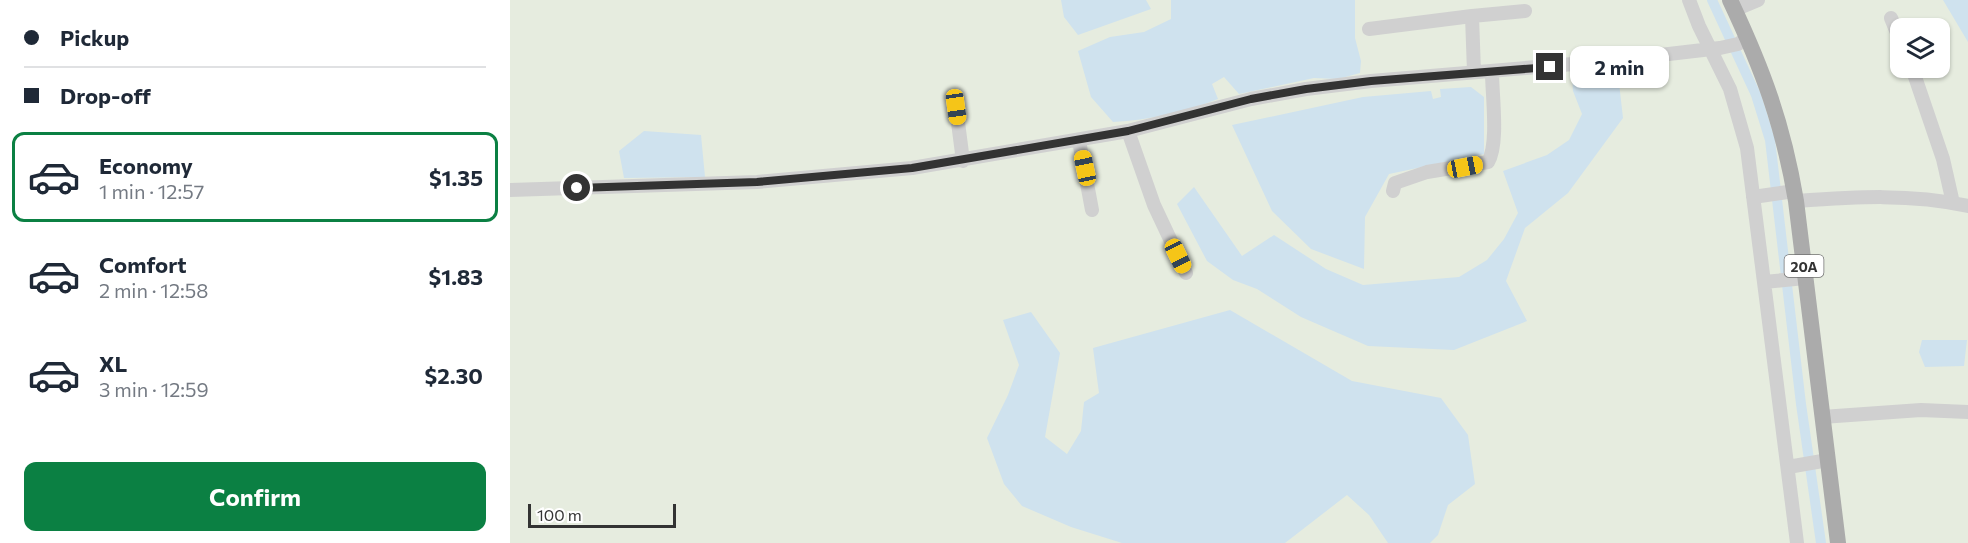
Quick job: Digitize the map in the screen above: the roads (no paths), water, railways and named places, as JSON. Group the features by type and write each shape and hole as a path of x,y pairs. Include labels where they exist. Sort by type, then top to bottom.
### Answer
{"main road":[{"name":"20A","path":"1732,5 1743,41 1779,119 1796,196 1800,279 1822,417 1838,543"}],"street":[{"path":"1689,0 1715,49 1747,148 1753,197 1769,282 1797,543"},
{"path":"1732,5 1758,0"},
{"path":"1369,29 1525,11"},
{"path":"1472,16 1474,72"},
{"path":"510,190 757,182 868,173 963,161 1079,141 1128,131 1251,99 1306,89 1715,49 1743,41"},
{"path":"1393,191 1395,183 1408,176 1488,162 1492,155 1493,143 1492,72"},
{"path":"1915,78 1937,140 1953,203"},
{"path":"956,107 963,161"},
{"path":"1128,131 1154,205 1186,273"},
{"path":"1079,141 1092,210"},
{"path":"1753,197 1895,196 1968,206"},
{"path":"1769,282 1800,279"},
{"path":"1822,417 1921,410 1968,412"},
{"path":"1788,467 1828,460"}],"water":[{"path":"1061,0 1146,0 1151,9 1078,35 1064,17"},
{"path":"1171,0 1355,0 1355,38 1361,61 1360,73 1338,79 1314,78 1239,94 1224,77 1212,84 1218,99 1167,115 1113,122 1091,97 1078,51 1110,37 1144,32 1171,19"},
{"path":"1943,0 1968,0 1968,42"},
{"path":"1618,74 1623,118 1568,193 1525,228 1506,281 1527,321 1454,350 1368,346 1301,317 1257,289 1233,280 1207,261 1177,204 1194,187 1242,256 1274,235 1326,269 1363,285 1459,277 1487,260 1504,239 1518,213 1503,171 1547,155 1569,140 1582,114 1573,91 1572,76"},
{"path":"1471,87 1484,97 1484,154 1389,174 1365,217 1364,269 1311,249 1272,211 1232,125 1363,97 1431,91 1433,99 1441,97 1440,89"},
{"path":"644,131 701,135 705,177 624,178 619,151"},
{"path":"1230,310 1352,381 1441,398 1468,435 1475,484 1448,505 1438,535 1430,543 1388,543 1369,515 1347,495 1285,543 1122,543 1071,527 1022,506 1004,484 987,438 1008,395 1019,365 1003,320 1031,312 1060,353 1045,437 1067,454 1081,431 1084,402 1099,393 1093,348"},
{"path":"1922,340 1967,340 1964,366 1925,367 1919,352"}],"waterway":[{"path":"1712,0 1756,95 1770,140 1801,404 1821,543"}]}
